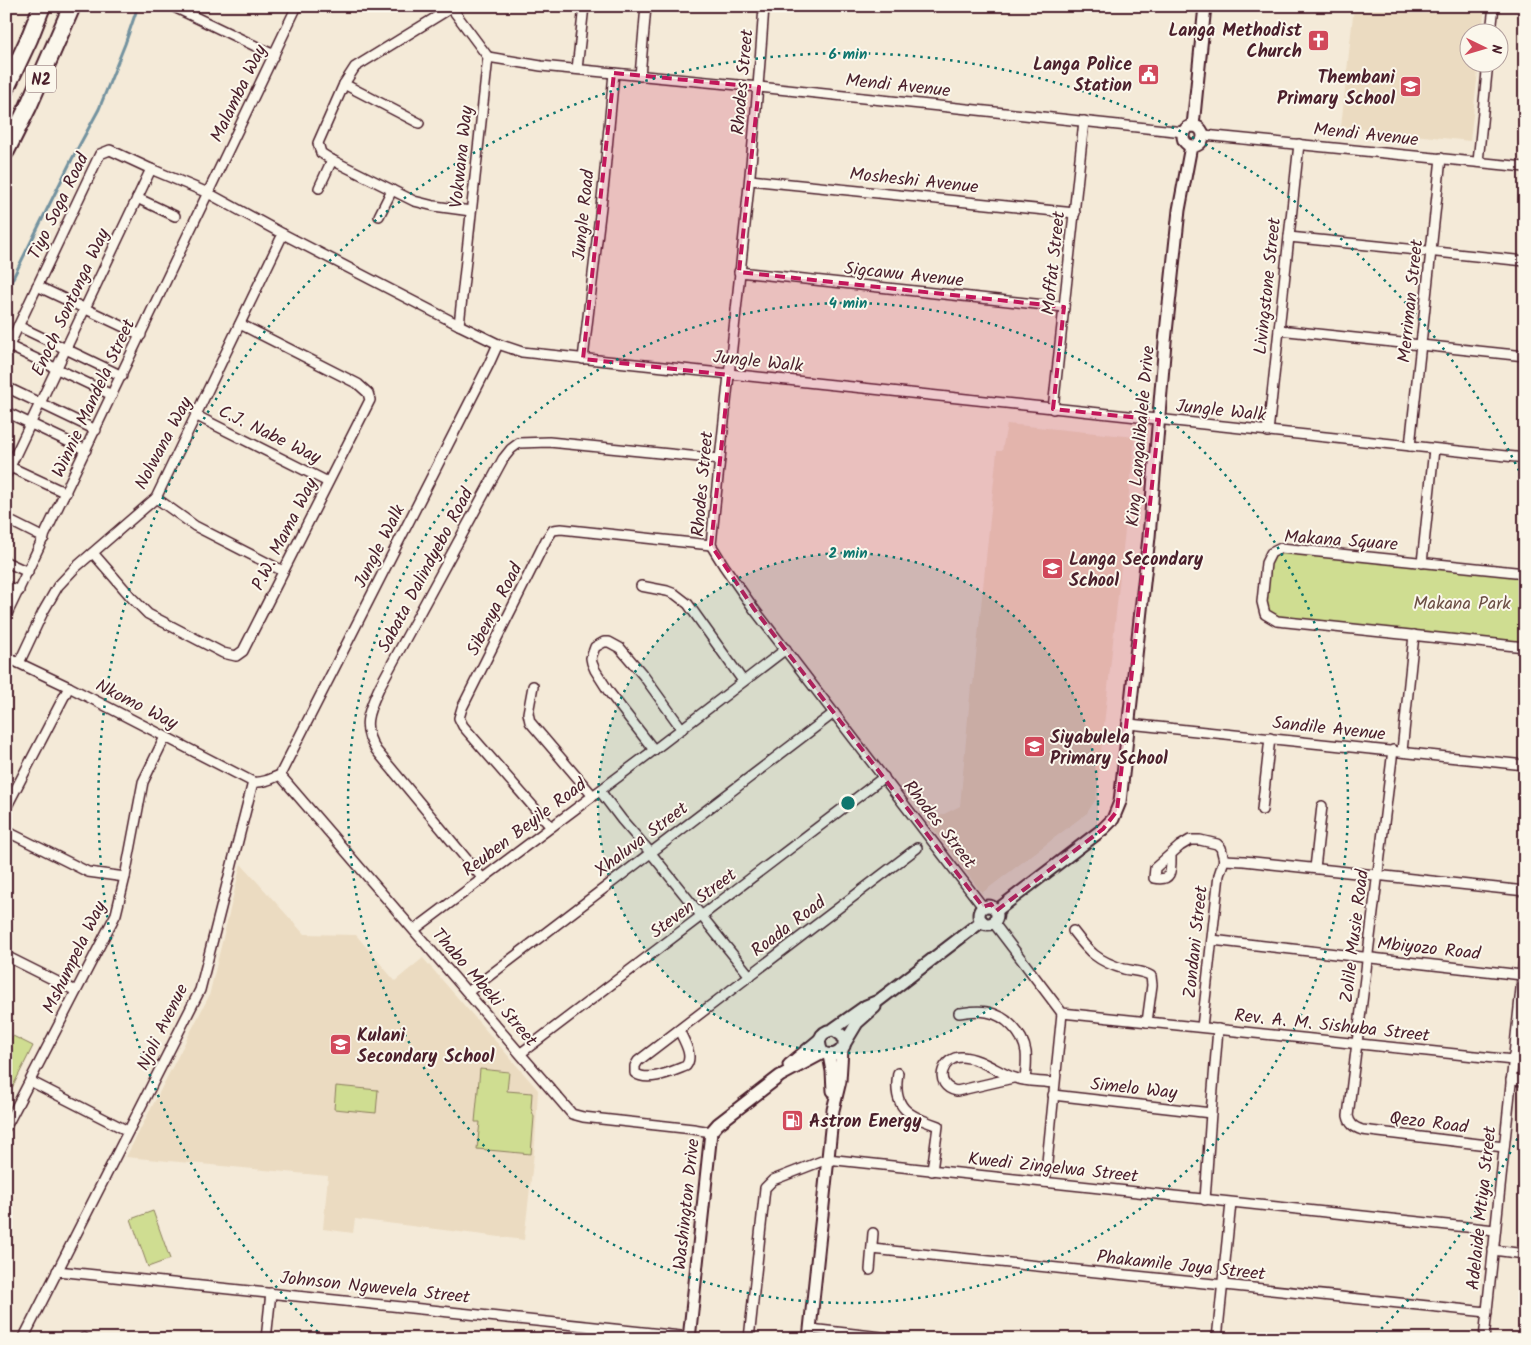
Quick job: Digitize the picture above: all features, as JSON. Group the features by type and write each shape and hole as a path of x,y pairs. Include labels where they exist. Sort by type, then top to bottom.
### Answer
{"highway":[{"name":"N2","path":"6,88 42,6"},
{"name":"N2","path":"6,151 28,107 72,6"}],"street":[{"path":"172,6 274,55"},
{"name":"Malamba Way","path":"208,193 297,6"},
{"path":"577,69 584,6"},
{"path":"640,76 646,6"},
{"name":"Rhodes Street","path":"764,6 759,87 750,180 711,545 754,609 983,907"},
{"path":"1189,129 1201,130 1204,135 1200,144 1191,146 1184,141 1189,129 1205,6"},
{"path":"1492,22 1494,6"},
{"path":"471,211 422,204 332,160 322,153 318,143 351,72 360,63 450,7 488,58"},
{"name":"Mendi Avenue","path":"488,58 541,66 1084,121 1189,129"},
{"name":"Vokwana Way","path":"459,325 488,58"},
{"path":"1478,162 1487,72"},
{"name":"Jungle Road","path":"583,360 604,180 614,73"},
{"path":"344,84 419,123"},
{"name":"Moffat Street","path":"1053,409 1084,121"},
{"name":"Mendi Avenue","path":"1204,135 1525,166"},
{"name":"Livingstone Street","path":"1268,432 1299,144"},
{"name":"King Langalibalele Drive","path":"832,1030 866,1006 878,1001 991,918 1099,832 1113,819 1117,810 1122,793 1130,724 1179,210 1191,146"},
{"name":"Tiyo Soga Road","path":"7,349 100,154 110,150 208,193"},
{"name":"Merriman Street","path":"1410,446 1441,158"},
{"path":"319,188 332,160"},
{"name":"Enoch Sontonga Way","path":"8,469 151,169"},
{"name":"Mosheshi Avenue","path":"750,180 1075,213"},
{"path":"379,216 392,190"},
{"path":"208,193 283,234 498,344"},
{"name":"Winnie Mandela Street","path":"6,616 208,193"},
{"path":"137,198 175,216"},
{"name":"Nolwana Way","path":"19,663 43,612 58,586 72,571 156,498 283,234"},
{"path":"1289,237 1525,261"},
{"name":"Sigcawu Avenue","path":"740,272 1064,307"},
{"path":"37,286 140,335"},
{"name":"P.W. Mama Way","path":"93,554 148,614 223,653 233,656 240,654 244,648 370,397 358,384 240,324"},
{"path":"18,326 122,376"},
{"path":"1279,330 1525,356"},
{"name":"Jungle Walk","path":"280,774 490,364 498,344 522,352 583,360 1525,458"},
{"path":"7,349 57,369 112,395"},
{"path":"6,387 96,430"},
{"path":"6,412 86,450"},
{"name":"C.J. Nabe Way","path":"197,416 328,482"},
{"name":"Sabata Dalindyebo Road","path":"482,879 376,750 369,738 366,724 369,711 380,686 503,459 519,443 549,442 720,459"},
{"path":"1422,562 1434,449"},
{"path":"8,469 66,493"},
{"path":"156,498 195,526 283,571"},
{"path":"6,519 44,538"},
{"name":"Sibenya Road","path":"551,827 463,726 459,718 462,708 546,540 553,530 561,529 711,545"},
{"name":"Makana Square","path":"1525,573 1281,548 1269,556 1266,564 1262,606 1265,614 1272,619 1525,647"},
{"path":"6,562 28,572"},
{"path":"6,586 19,591"},
{"path":"641,586 675,594 688,604 744,682"},
{"name":"Zolile Musie Road","path":"1351,1125 1348,1116 1367,957 1414,635"},
{"path":"654,750 609,692 595,670 591,658 596,647 604,642 609,642 620,648 643,675 682,729"},
{"name":"Reuben Beyile Road","path":"414,930 786,649"},
{"name":"Nkomo Way","path":"6,657 69,687 253,782"},
{"path":"533,686 528,710 530,722 650,852 750,976"},
{"path":"6,808 69,687"},
{"name":"Xhaluva Street","path":"468,992 834,713"},
{"name":"Sandile Avenue","path":"1130,724 1525,765"},
{"name":"Mshumpela Way","path":"6,1127 116,914 143,782 165,737"},
{"path":"1262,810 1270,738"},
{"path":"253,782 267,780 280,774"},
{"name":"Thabo Mbeki Street","path":"280,774 521,1053 567,1109 576,1116 712,1132"},
{"name":"Steven Street","path":"521,1053 884,777"},
{"name":"Njoli Avenue","path":"23,1339 200,990 253,782"},
{"path":"1315,868 1322,806"},
{"path":"6,829 12,834 88,872 125,877"},
{"path":"1171,854 1190,840 1200,840 1219,846 1224,860 1525,891"},
{"name":"Roada Road","path":"679,1030 689,1056 689,1064 650,1076 643,1077 635,1073 635,1066 638,1062 679,1030 917,848"},
{"name":"Zondani Street","path":"1202,1027 1219,875 1224,860"},
{"path":"983,907 991,906 991,918 1062,1013 1045,1182"},
{"path":"1073,931 1092,954 1123,968 1143,972 1151,976 1152,985 1147,1022"},
{"name":"Mbiyozo Road","path":"1212,940 1522,975"},
{"name":"Adelaide Mtiya Street","path":"1484,1339 1513,1060 1520,1041 1522,975 1525,951"},
{"path":"6,956 76,991"},
{"name":"King Langalibalele Drive","path":"809,1334 827,1159 844,1046 857,1023 874,1009 878,1001"},
{"path":"959,1013 987,1012 1000,1016 1010,1024 1018,1033 1026,1050 1025,1080"},
{"name":"Rev. A. M. Sishuba Street","path":"1062,1013 1513,1060"},
{"path":"1205,1200 1218,1029"},
{"path":"832,1030 841,1034 844,1046 834,1055 826,1054 820,1049 819,1040 826,1031 832,1030"},
{"name":"Washington Drive","path":"780,1076 787,1067 819,1040"},
{"name":"King Langalibalele Drive","path":"826,1054 832,1071 833,1110"},
{"name":"Washington Drive","path":"689,1338 712,1132 718,1124 780,1076 826,1054"},
{"path":"1013,1078 957,1091 945,1085 942,1071 954,1058 961,1057 989,1065 1013,1078 1054,1083"},
{"path":"898,1073 896,1094 902,1107 915,1118 938,1126 932,1171"},
{"path":"1511,1080 1525,1081"},
{"path":"30,1081 128,1132"},
{"name":"Simelo Way","path":"1053,1095 1211,1113"},
{"name":"Qezo Road","path":"1351,1125 1362,1130 1504,1147"},
{"name":"Kwedi Zingelwa Street","path":"749,1339 765,1188 773,1180 827,1159 1495,1230"},
{"path":"1217,1339 1231,1203"},
{"path":"870,1270 873,1233"},
{"name":"Phakamile Joya Street","path":"872,1249 1487,1312"},
{"path":"1493,1250 1525,1254"},
{"name":"Johnson Ngwevela Street","path":"58,1271 689,1338"},
{"path":"266,1339 271,1293"},
{"path":"809,1334 899,1339"}],"highlighted area":[{"path":"614,73 759,87 739,272 1064,307 1053,409 1159,420 1117,811 1103,829 996,911 991,904 983,907 754,609 711,545 729,375 583,359"}],"shaded area":[{"name":"Thembani Primary School","path":"1354,6 1485,6 1483,22 1458,22 1458,72 1478,72 1470,141 1341,127"},
{"name":"Langa Secondary School","path":"1007,424 1135,437 1096,799 1087,813 982,893 928,822 960,806 971,685 973,685 997,451 1002,451"},
{"name":"Kulani Secondary School","path":"241,864 304,934 356,935 395,981 423,958 538,1090 535,1144 524,1240 355,1219 353,1233 323,1229 328,1176 126,1157 209,996"}],"green space":[{"name":"Makana Park","path":"1282,552 1525,577 1525,642 1277,617 1270,613 1266,603 1271,561"},
{"path":"13,1036 33,1046 12,1088 6,1085 6,1048"},
{"path":"480,1069 509,1072 507,1091 532,1093 531,1108 534,1117 531,1154 477,1149 480,1122 475,1122"},
{"path":"336,1086 378,1090 376,1113 334,1109"},
{"path":"153,1211 170,1259 148,1267 131,1219"}],"waterway":[{"path":"6,292 99,109 138,6"}],"place":[{"name":"Langa Methodist Church","path":"1318,40"},
{"name":"Langa Police Station","path":"1148,74"},
{"name":"Thembani Primary School","path":"1411,87"},
{"name":"Langa Secondary School","path":"1053,569"},
{"name":"Siyabulela Primary School","path":"1034,747"},
{"name":"Kulani Secondary School","path":"341,1045"},
{"name":"Astron Energy","path":"793,1121"}]}
